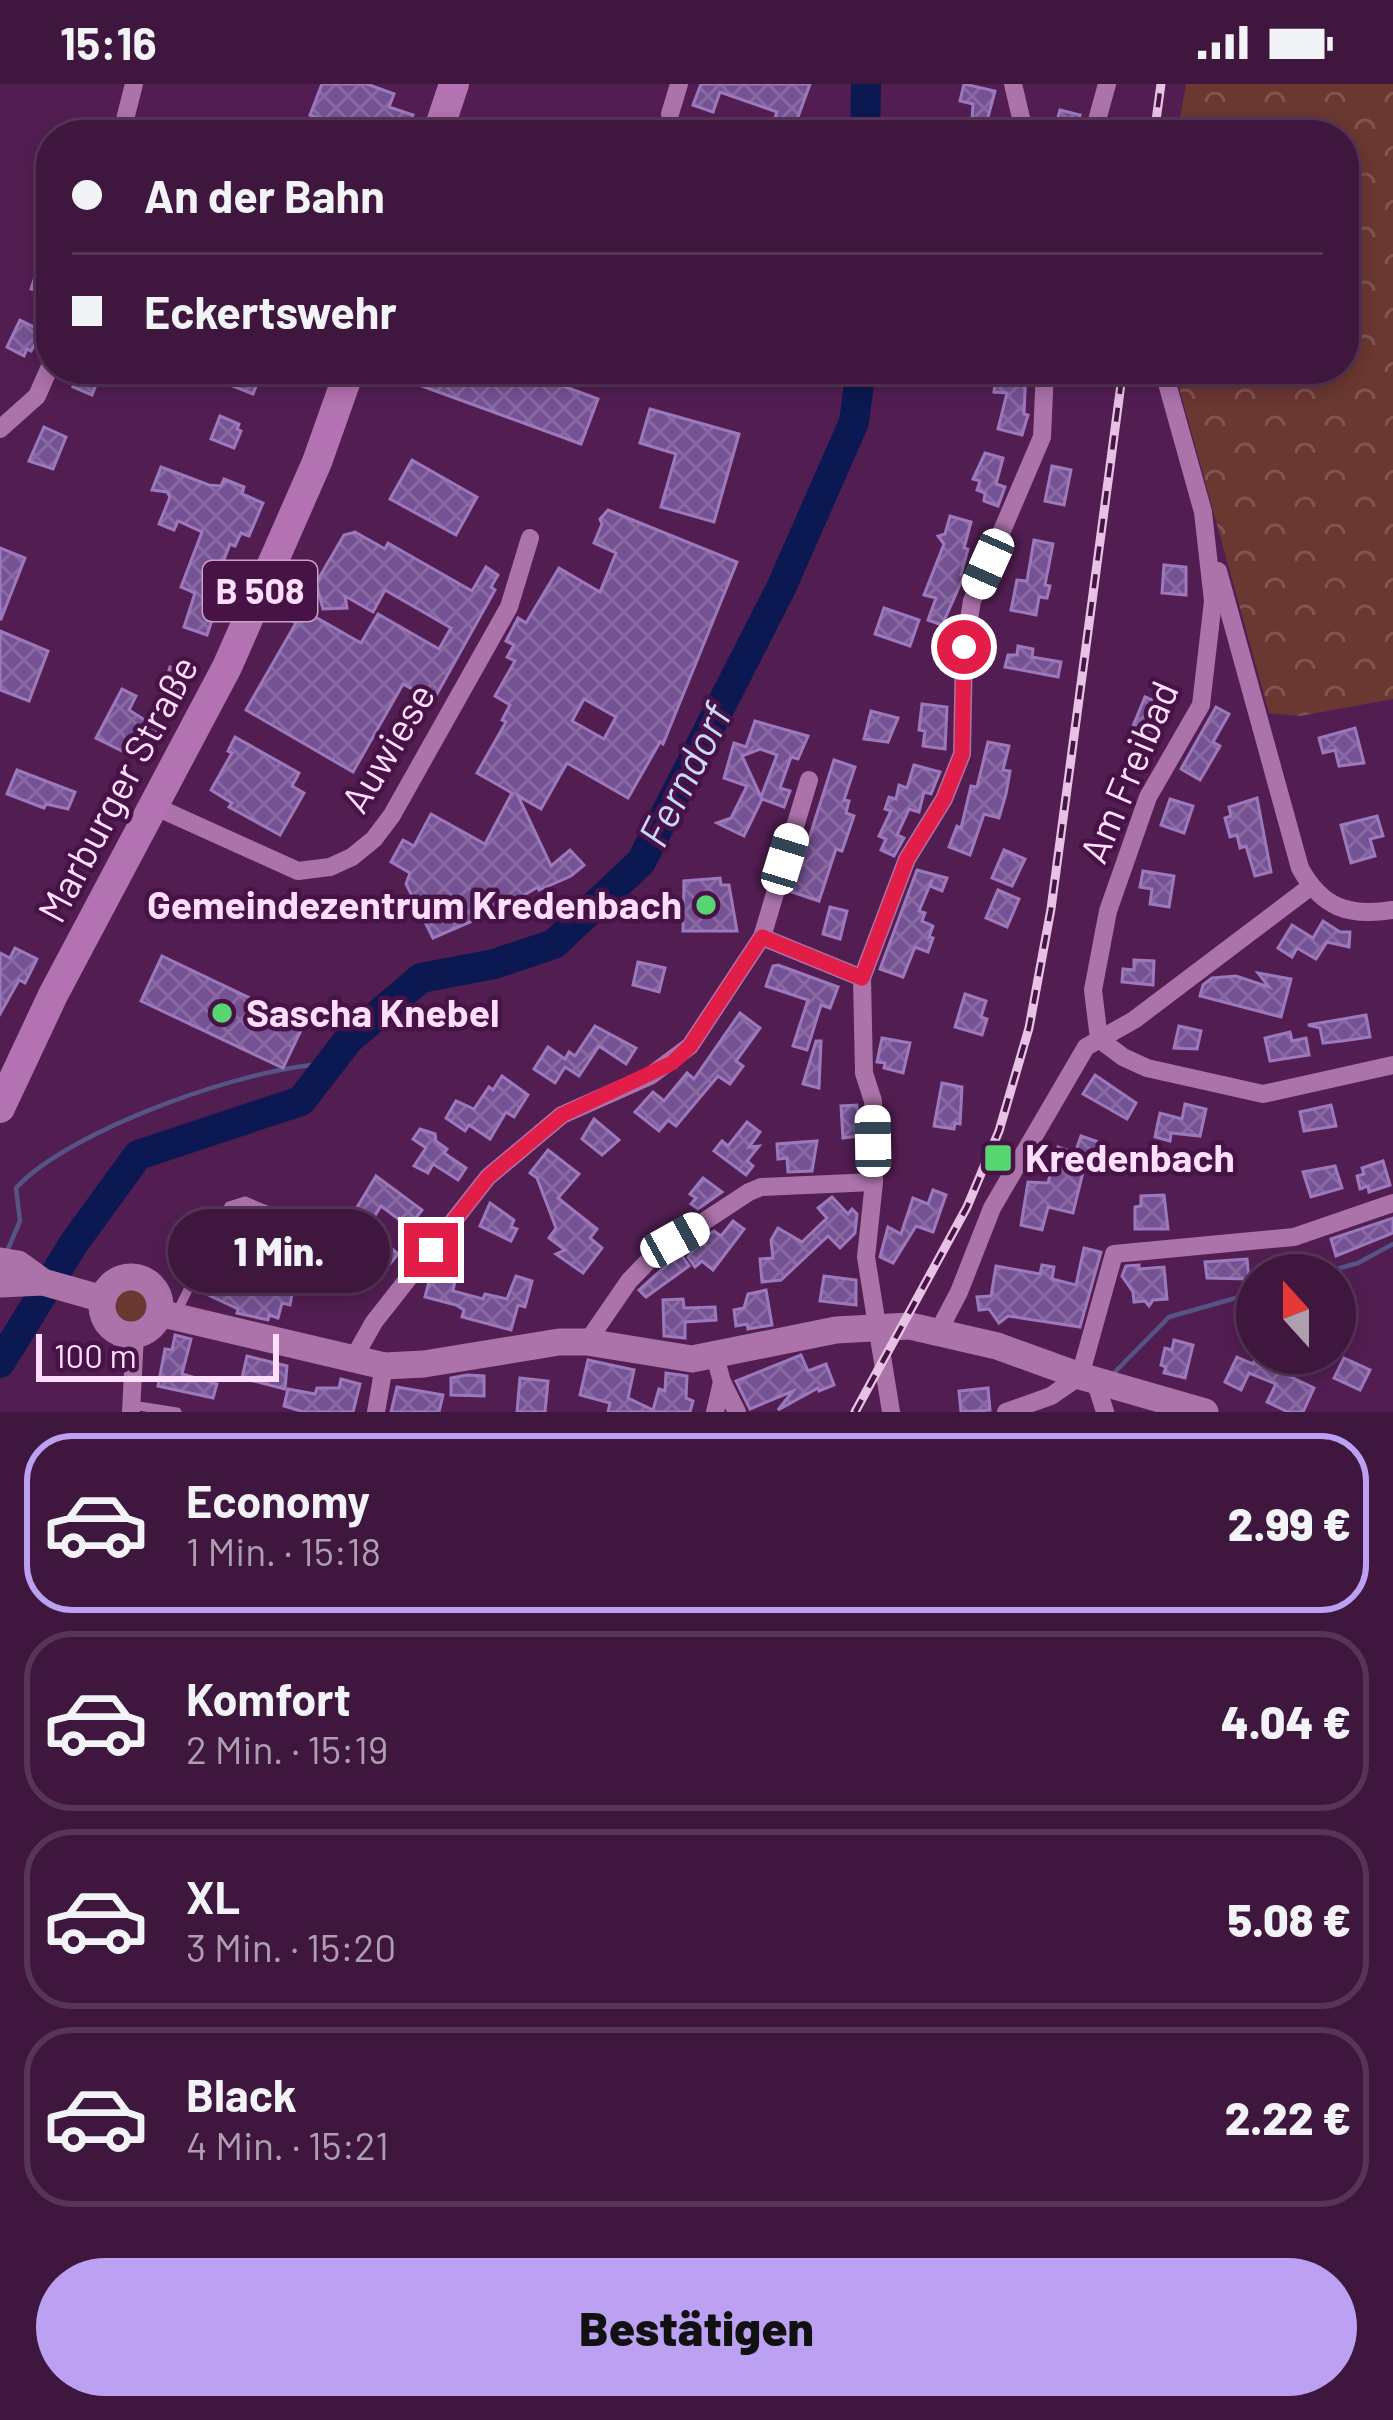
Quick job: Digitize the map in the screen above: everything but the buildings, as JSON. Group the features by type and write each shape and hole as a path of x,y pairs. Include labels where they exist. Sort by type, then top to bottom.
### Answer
{"main road":[{"name":"Marburger Straße","path":"0,1108 53,995 227,667 317,462 345,384"},
{"path":"0,1261 17,1264 43,1282 103,1299"},
{"path":"167,1315 156,1292 137,1278 116,1281 103,1299 109,1325 123,1334 135,1335 167,1315 384,1366 586,1342 718,1369 800,1335 878,1326 939,1330 1204,1412"},
{"path":"0,1284 43,1282"}],"street":[{"path":"125,120 134,84"},
{"path":"670,114 679,84"},
{"path":"1012,84 1021,120"},
{"path":"1097,120 1107,84"},
{"path":"0,429 37,396 42,384"},
{"path":"891,1412 866,1257 874,1182 873,1100 864,1073 862,978 907,859 944,799 962,754 964,647 972,601 1042,437 1044,384"},
{"name":"Am Freibad","path":"1100,1039 1093,990 1108,911 1148,796 1201,705 1213,601 1205,528 1167,384"},
{"path":"1205,528 1300,868 1310,887 1333,908 1357,914 1393,910"},
{"name":"Auwiese","path":"154,806 298,871 330,866 352,856 374,839 392,814 509,608 530,538"},
{"path":"352,1361 374,1322 488,1177 562,1115 672,1063 690,1046 762,937 809,780"},
{"path":"939,1330 992,1208 1050,1115 1085,1047 1134,1020 1310,887"},
{"path":"762,937 862,978"},
{"path":"1100,1039 1123,1058 1147,1068 1263,1094 1393,1065"},
{"path":"586,1342 629,1281 656,1253 749,1192 761,1186 874,1182"},
{"path":"1105,1412 1087,1378 1114,1254 1294,1237 1393,1203"},
{"path":"131,1408 135,1335"},
{"path":"376,1412 384,1366"},
{"path":"715,1412 718,1369"},
{"path":"718,1369 737,1412"},
{"path":"1006,1412 1087,1378"}],"lane":[{"path":"167,1315 229,1206 245,1201 269,1211"},
{"path":"131,1408 178,1412"}],"green space":[{"path":"1186,84 1393,84 1393,699 1300,716 1269,713 1178,384 1359,384 1359,120 1180,120"},
{"path":"131,1277 151,1286 160,1306 151,1326 131,1335 111,1326 102,1306 111,1286"}],"waterway":[{"name":"Ferndorf","path":"865,120 866,84"},
{"name":"Ferndorf","path":"0,1363 74,1243 138,1155 301,1101 349,1039 421,978 494,964 554,944 641,862 781,588 854,422 859,384"},
{"path":"8,1249 20,1221 16,1188 76,1144 210,1088 296,1067 330,1064"},
{"path":"1356,1264 1393,1244"},
{"path":"1115,1372 1169,1317 1236,1298"}],"railway":[{"path":"1156,120 1161,84"},
{"path":"855,1412 967,1207 999,1131 1029,1028 1051,909 1121,384"}],"place":[{"name":"Gemeindezentrum Kredenbach","path":"706,905"},
{"name":"Sascha Knebel","path":"222,1013"},
{"name":"Kredenbach","path":"998,1158"}],"route":[{"path":"431,1250 488,1177 562,1115 650,1076 690,1046 762,937 862,978 907,859 930,826 962,754 964,647"}]}
